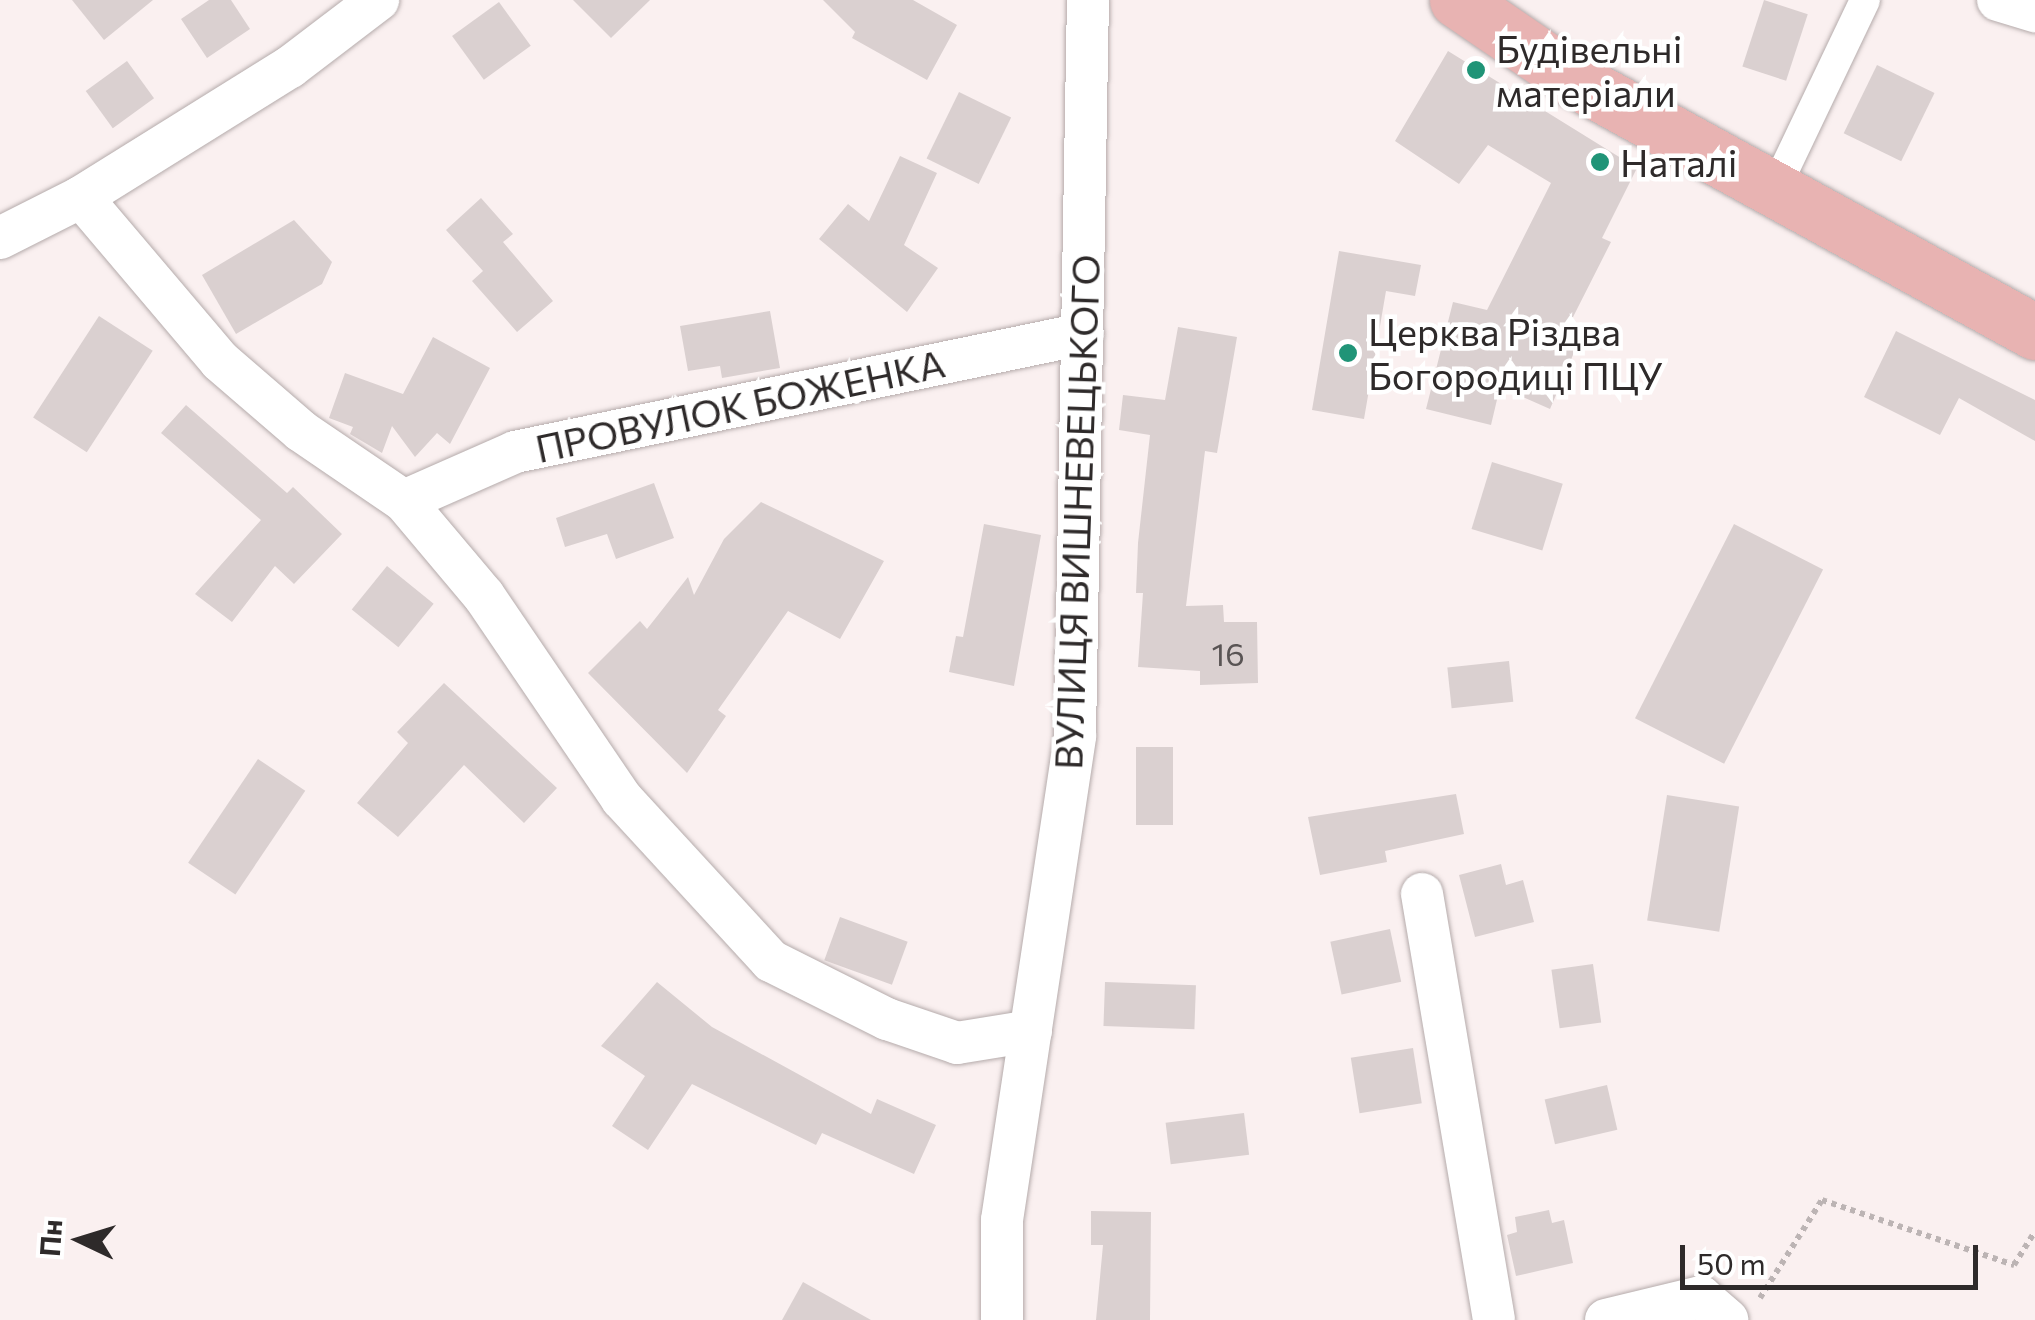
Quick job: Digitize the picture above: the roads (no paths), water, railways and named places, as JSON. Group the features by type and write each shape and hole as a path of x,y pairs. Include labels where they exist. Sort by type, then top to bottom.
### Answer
{"main road":[{"path":"1457,0 1574,79 2035,332"}],"street":[{"path":"0,238 81,197 290,67 378,0"},
{"name":"ВУЛИЦЯ ВИШНЕВЕЦЬКОГО","path":"1002,1320 1002,1220 1075,735 1088,0"},
{"path":"1775,189 1865,0"},
{"path":"1998,0 2035,11"},
{"path":"81,197 220,361 301,431 404,501 484,596 622,799 772,961 887,1018 957,1043 1030,1031"},
{"name":"ПРОВУЛОК БОЖЕНКА","path":"404,501 515,452 1083,334"},
{"path":"1422,894 1494,1320"},
{"path":"1606,1320 1701,1297 1741,1312"}],"place":[{"name":"Будівельні матеріали","path":"1476,70"},
{"name":"Наталі","path":"1600,162"},
{"name":"Церква Різдва Богородиці ПЦУ","path":"1348,353"}]}
